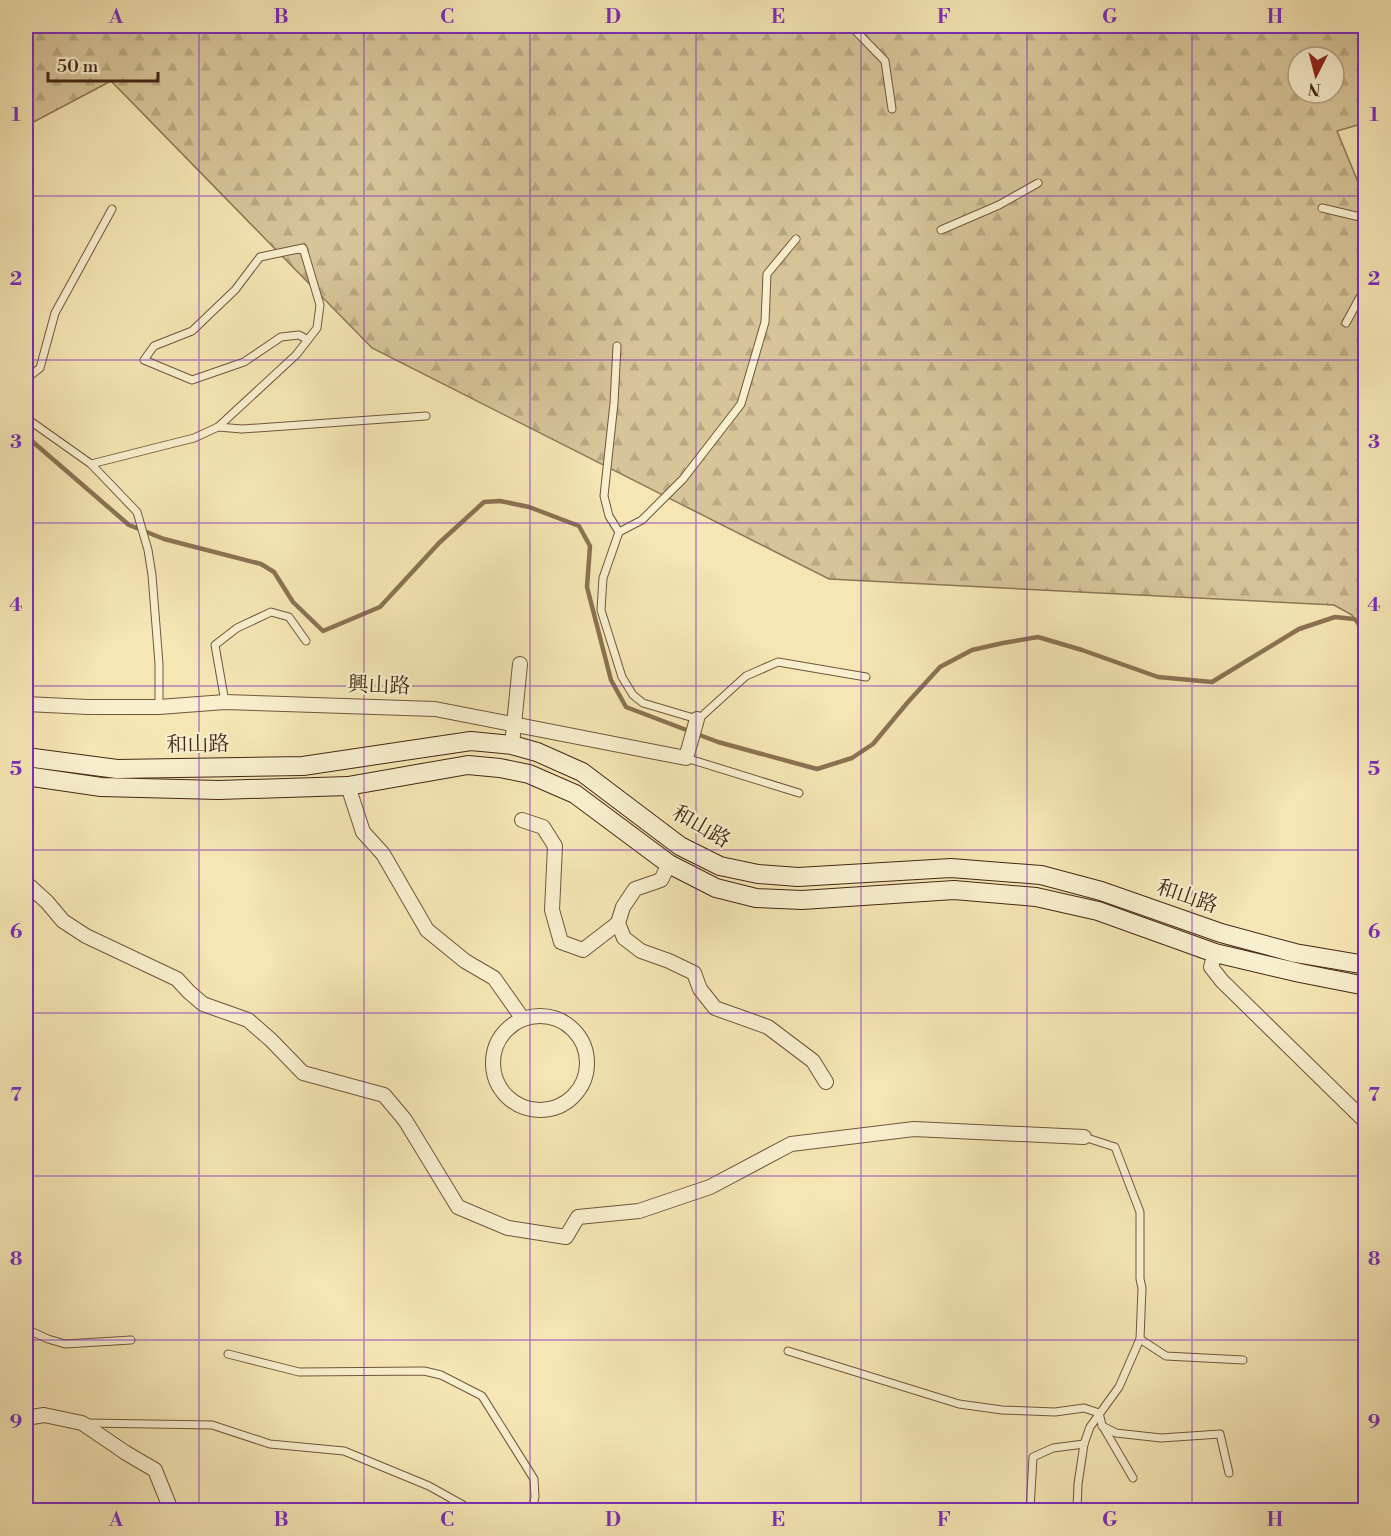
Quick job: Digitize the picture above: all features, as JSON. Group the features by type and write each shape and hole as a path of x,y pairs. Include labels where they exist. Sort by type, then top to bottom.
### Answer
{"main road":[{"name":"和山路","path":"26,757 117,769 303,766 471,741 512,745 537,752 582,772 680,846 720,866 758,874 798,877 951,868 1041,874 1101,891 1221,933 1295,953 1365,965"},
{"name":"和山路","path":"26,776 101,788 219,790 348,786 468,765 500,768 529,774 575,795 669,864 716,888 756,898 802,900 954,890 1036,897 1098,911 1215,953 1300,974 1365,986"}],"street":[{"path":"512,745 520,664"},
{"name":"興山路","path":"26,704 159,707 225,702 435,709 686,758"},
{"path":"686,758 697,719"},
{"path":"348,786 363,832 383,854 427,930 465,961 494,978 522,1019"},
{"path":"522,820 543,827 555,846 552,910 561,942 583,950 618,923 623,907 635,889 662,880 669,864"},
{"path":"26,883 63,921 86,936 177,979 203,1004 248,1020 303,1073 384,1095 405,1120 458,1207 508,1228 566,1237 578,1217 639,1211 710,1187 791,1144 914,1129 1083,1137"},
{"path":"618,923 624,938 641,951 694,974 700,990 715,1008 768,1027 813,1061 826,1082"},
{"path":"1215,953 1211,967 1222,981 1365,1122"},
{"path":"541,1016 559,1020 574,1030 585,1046 588,1064 584,1082 574,1097 558,1107 540,1111 522,1107 506,1096 496,1081 493,1063 496,1045 507,1029 522,1019 541,1016"},
{"path":"26,1418 44,1415 82,1423 155,1470 171,1510"}],"lane":[{"path":"851,26 885,61 892,110"},
{"path":"941,230 999,206 1038,183"},
{"path":"1322,208 1360,217 1365,221"},
{"path":"26,379 40,368 56,313 112,209"},
{"path":"796,239 767,274 765,322 741,404 683,479 642,520 619,532 603,578 601,610 622,677 633,694 643,704 697,719 746,676 778,662 866,678"},
{"path":"91,464 194,438 218,427 296,355 308,340 317,328 320,304 303,248 260,257 235,290 192,331 154,346 144,360 192,380 244,362 281,337 299,335 308,340"},
{"path":"1346,323 1365,286"},
{"path":"617,346 614,403 604,496 609,516 619,532"},
{"path":"218,427 242,429 426,416"},
{"path":"26,418 91,464 137,512 148,550 152,575 159,664 159,707"},
{"path":"225,702 215,645 237,628 271,612 289,616 306,641"},
{"path":"686,758 799,793"},
{"path":"1077,1510 1084,1444 1090,1427 1119,1387 1140,1339 1142,1288 1140,1212 1115,1148 1083,1137"},
{"path":"26,1329 65,1344 131,1340"},
{"path":"1140,1339 1166,1356 1243,1360"},
{"path":"788,1351 959,1404 1002,1410 1055,1412 1084,1408 1099,1413"},
{"path":"228,1354 299,1372 424,1371 441,1375 482,1396 534,1479 536,1497 532,1510"},
{"path":"1099,1413 1102,1425 1134,1478"},
{"path":"82,1423 212,1425 270,1444 344,1451 429,1486 472,1510"},
{"path":"1102,1425 1116,1433 1161,1438 1220,1434 1229,1473"},
{"path":"1030,1510 1033,1457 1053,1448 1084,1444"}],"green space":[{"path":"26,26 1365,26 1365,123 1337,131 1365,199 1365,640 1352,615 1334,605 829,579 372,348 111,81 26,126"}],"waterway":[{"path":"26,436 129,525 164,539 261,564 274,572 293,602 323,631 380,607 439,543 484,502 500,501 529,507 579,526 590,546 587,587 611,680 626,707 718,742 817,769 852,758 873,744 940,667 972,650 1038,637 1158,677 1212,682 1299,629 1335,617 1354,619 1366,627"}]}
